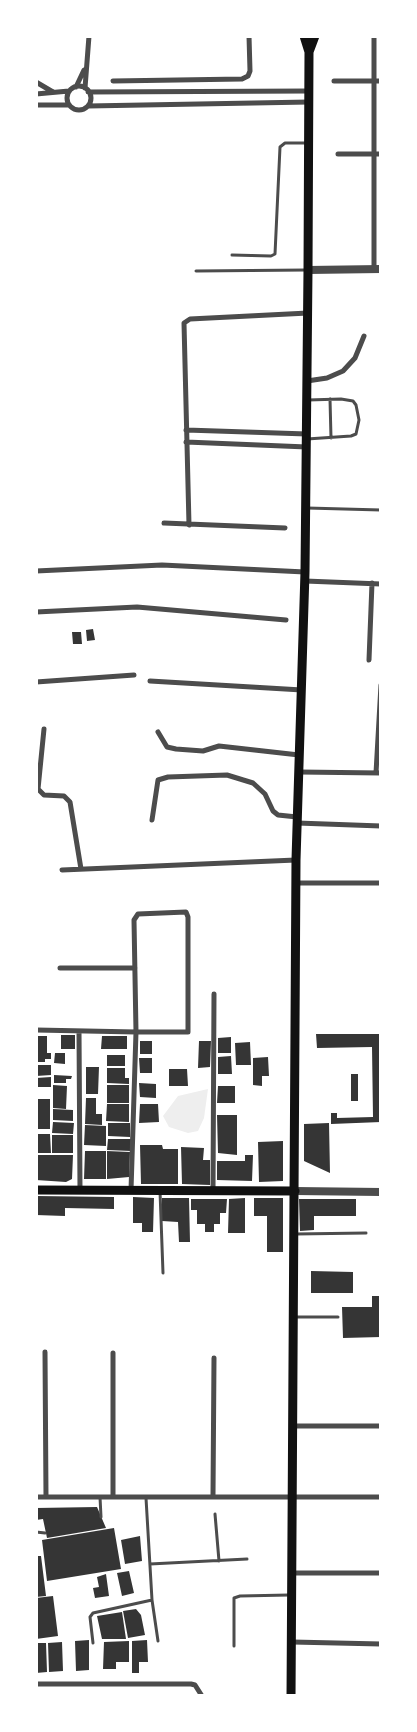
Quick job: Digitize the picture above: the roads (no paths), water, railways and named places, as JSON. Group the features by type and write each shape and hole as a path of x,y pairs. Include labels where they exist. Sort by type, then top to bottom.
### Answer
{"main road":[{"path":"291,1696 296,860 305,576 308,313 309,52 304,36"},
{"path":"309,52 315,36"},
{"path":"36,1190 295,1191"}],"street":[{"path":"88,106 90,101 87,90 86,67 89,36"},
{"path":"113,82 242,79 248,76 250,71 248,36"},
{"path":"308,270 378,269 374,226 374,36"},
{"path":"36,94 69,91 76,87 86,67"},
{"path":"334,82 381,81"},
{"path":"36,82 55,93"},
{"path":"76,87 87,90 309,91"},
{"path":"69,91 67,98 69,105"},
{"path":"36,105 69,105 79,110 88,106 309,102"},
{"path":"338,154 381,154"},
{"path":"374,226 381,226"},
{"path":"189,524 184,323 190,319 308,313"},
{"path":"307,381 327,378 343,371 355,358 364,336"},
{"path":"186,430 307,440"},
{"path":"186,442 307,440"},
{"path":"164,523 285,528"},
{"path":"36,571 162,566 305,576 381,584"},
{"path":"369,660 372,584"},
{"path":"36,612 137,607 286,620"},
{"path":"36,682 134,675"},
{"path":"150,681 302,690"},
{"path":"299,772 378,773 381,685"},
{"path":"44,729 38,789 44,795 64,796 70,802 81,869"},
{"path":"158,732 167,747 176,749 203,750 219,746 299,755"},
{"path":"152,820 158,780 168,777 227,775 253,783 264,794 273,811 278,815 297,820 381,826"},
{"path":"62,870 296,860"},
{"path":"296,883 381,883"},
{"path":"36,1030 136,1032 188,1032 188,917 186,912 138,914 135,916 136,1032 131,1190"},
{"path":"60,968 135,968"},
{"path":"213,1192 214,994"},
{"path":"79,1030 80,1190"},
{"path":"295,1191 381,1192"},
{"path":"45,1352 46,1497"},
{"path":"112,1496 113,1353"},
{"path":"213,1496 214,1358"},
{"path":"294,1426 381,1426"},
{"path":"36,1497 381,1497"},
{"path":"292,1574 381,1573"},
{"path":"292,1642 381,1644"},
{"path":"36,1684 191,1684 195,1685 202,1696"}],"lane":[{"path":"232,255 271,256 275,254 280,147 285,143 309,143"},
{"path":"196,271 308,270"},
{"path":"330,399 331,438"},
{"path":"307,400 353,401 356,405 359,420 356,434 345,437 307,440"},
{"path":"306,508 381,510"},
{"path":"160,1191 163,1273"},
{"path":"295,1234 366,1234"},
{"path":"294,1317 338,1317"},
{"path":"100,1496 101,1517"},
{"path":"146,1496 152,1600 158,1641"},
{"path":"215,1514 219,1561"},
{"path":"36,1532 45,1532"},
{"path":"150,1564 247,1559"},
{"path":"234,1646 234,1598 240,1596 292,1595"},
{"path":"93,1643 90,1617 93,1613 152,1600"}]}
